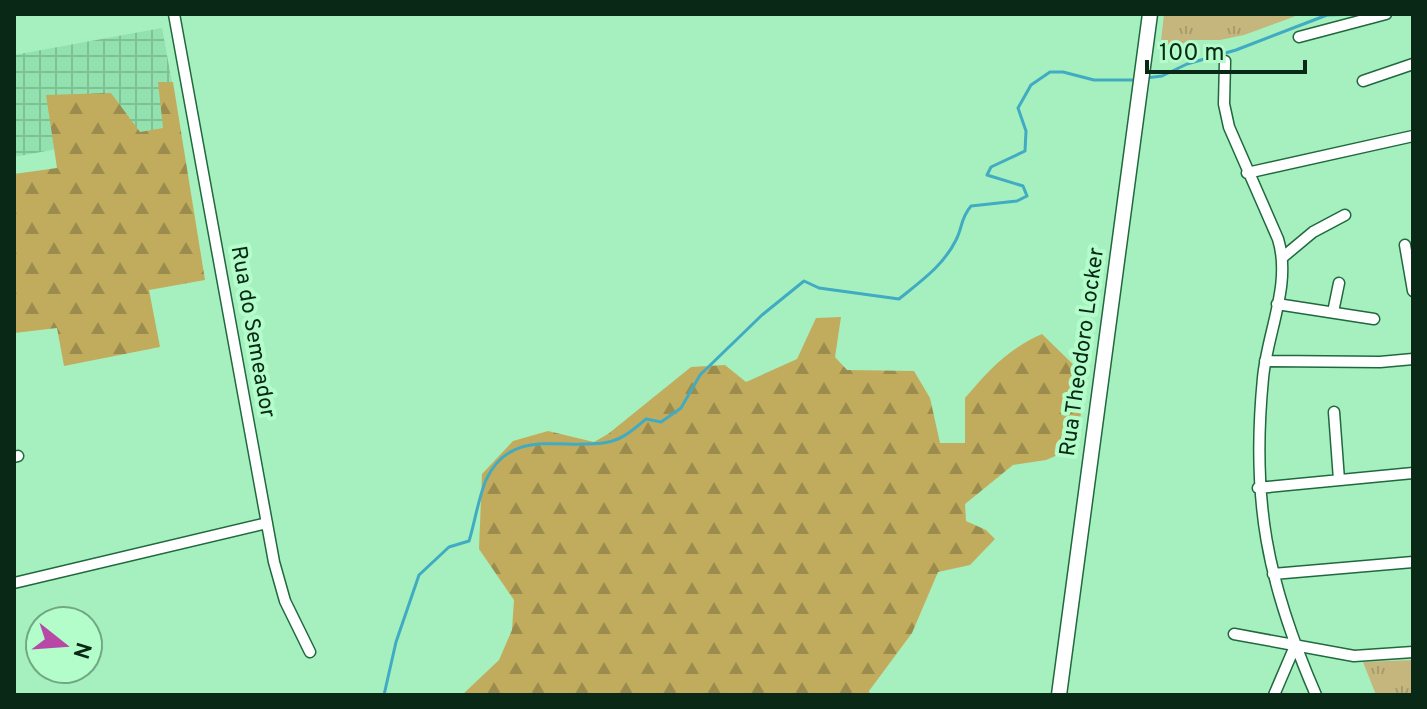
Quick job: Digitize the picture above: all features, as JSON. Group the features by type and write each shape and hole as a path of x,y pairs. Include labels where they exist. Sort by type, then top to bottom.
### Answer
{"main road":[{"name":"Rua Theodoro Locker","path":"1059,695 1150,14"}],"street":[{"name":"Rua do Semeador","path":"174,14 267,523 285,601 310,652"},
{"path":"1299,37 1386,14"},
{"path":"1225,61 1226,116 1283,257 1265,361 1258,488 1273,574 1295,646 1316,695"},
{"path":"1363,81 1413,64"},
{"path":"1247,173 1413,136"},
{"path":"1283,257 1313,232 1345,215"},
{"path":"1405,245 1413,291"},
{"path":"1333,312 1339,283"},
{"path":"1277,304 1374,319"},
{"path":"1265,361 1380,362 1413,359"},
{"path":"1334,412 1339,480"},
{"path":"1258,488 1413,473"},
{"path":"14,583 267,523"},
{"path":"1273,574 1413,562"},
{"path":"1234,634 1363,656 1413,652"},
{"path":"1274,695 1295,646"}],"shaded area":[{"path":"162,28 180,126 14,157 14,55"}],"green space":[{"path":"1164,14 1301,14 1244,35 1220,40 1195,40 1160,50"},
{"path":"158,82 173,82 205,280 149,290 160,347 64,366 57,328 14,333 14,174 57,168 46,95 111,93 140,132 163,128"},
{"path":"841,317 835,357 847,370 914,371 930,398 940,443 965,443 965,398 1000,361 1042,334 1088,379 1074,448 1046,460 1013,465 965,504 966,521 986,530 995,539 970,565 938,572 912,633 869,691 870,695 462,695 499,660 512,630 514,600 479,549 482,474 513,441 548,431 594,442 691,367 725,365 746,382 797,359 816,318"},
{"path":"1413,660 1413,695 1376,695 1363,662"}],"waterway":[{"path":"1146,78 1162,76 1187,64 1236,50 1327,15 1359,14"},
{"path":"384,695 396,642 419,575 449,547 469,541 486,480 508,453 537,444 609,442 646,419 661,422 681,408 700,375 762,315 804,281 819,288 899,299 945,258 971,206 1017,201 1027,196 1023,186 987,175 991,167 1025,151 1026,131 1018,108 1031,85 1050,72 1094,80 1135,80"}]}
